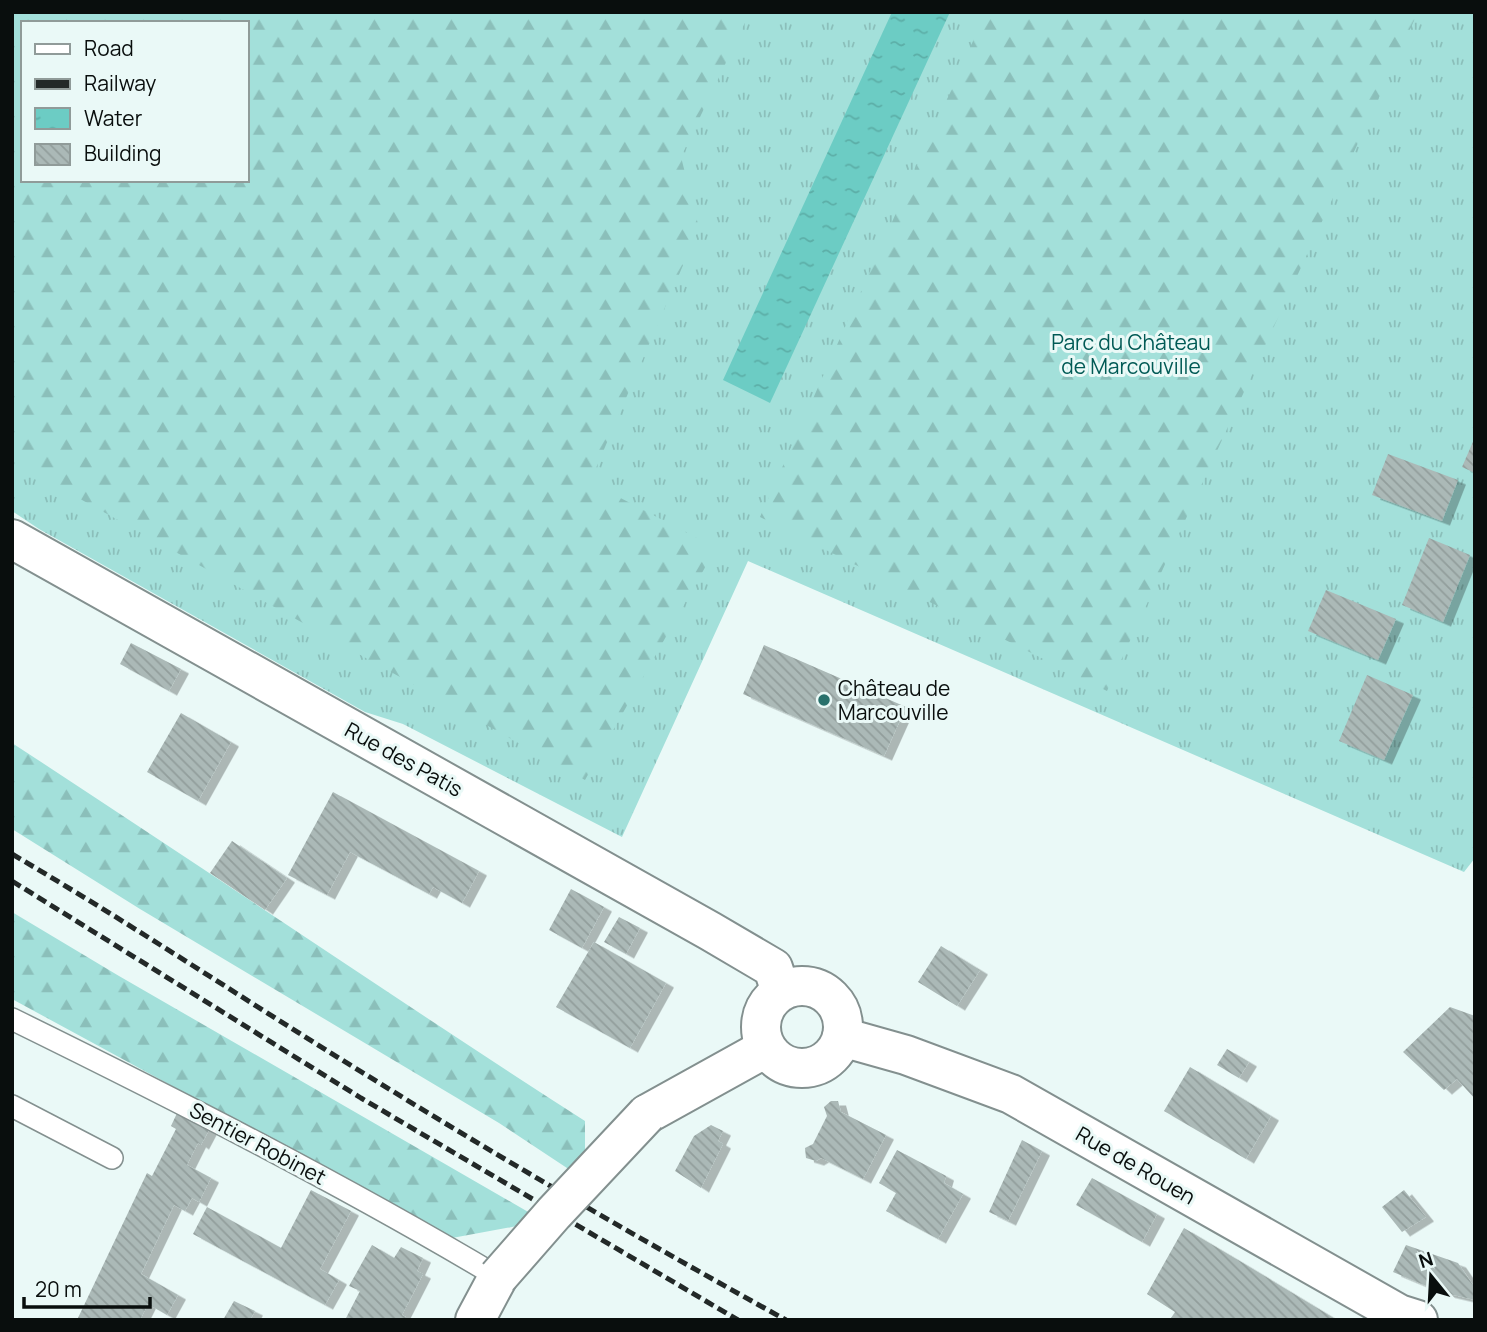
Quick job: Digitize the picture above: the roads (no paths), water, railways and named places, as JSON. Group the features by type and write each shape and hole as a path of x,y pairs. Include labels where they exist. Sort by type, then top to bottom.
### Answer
{"main road":[{"name":"Rue des Patis","path":"12,539 773,968 780,992"},
{"path":"796,986 811,987 826,994 837,1006 842,1021 842,1037 835,1051 823,1063 808,1068 792,1068 778,1060 766,1048 761,1034 762,1017 769,1003 780,992 796,986"},
{"name":"Rue de Rouen","path":"842,1037 906,1055 1011,1094 1399,1314 1418,1320"},
{"path":"475,1320 498,1277 647,1114 766,1048"}],"lane":[{"name":"Sentier Robinet","path":"12,1019 191,1107 395,1216 498,1277"},
{"path":"12,1106 112,1158"}],"water":[{"path":"892,12 950,12 770,403 723,380"}],"railway":[{"path":"12,854 471,1139 786,1320"},
{"path":"12,881 361,1098 738,1320"}],"place":[{"name":"Château de Marcouville","path":"824,700"}],"park label":[{"name":"Parc du Château de Marcouville","path":"1131,354"}]}
